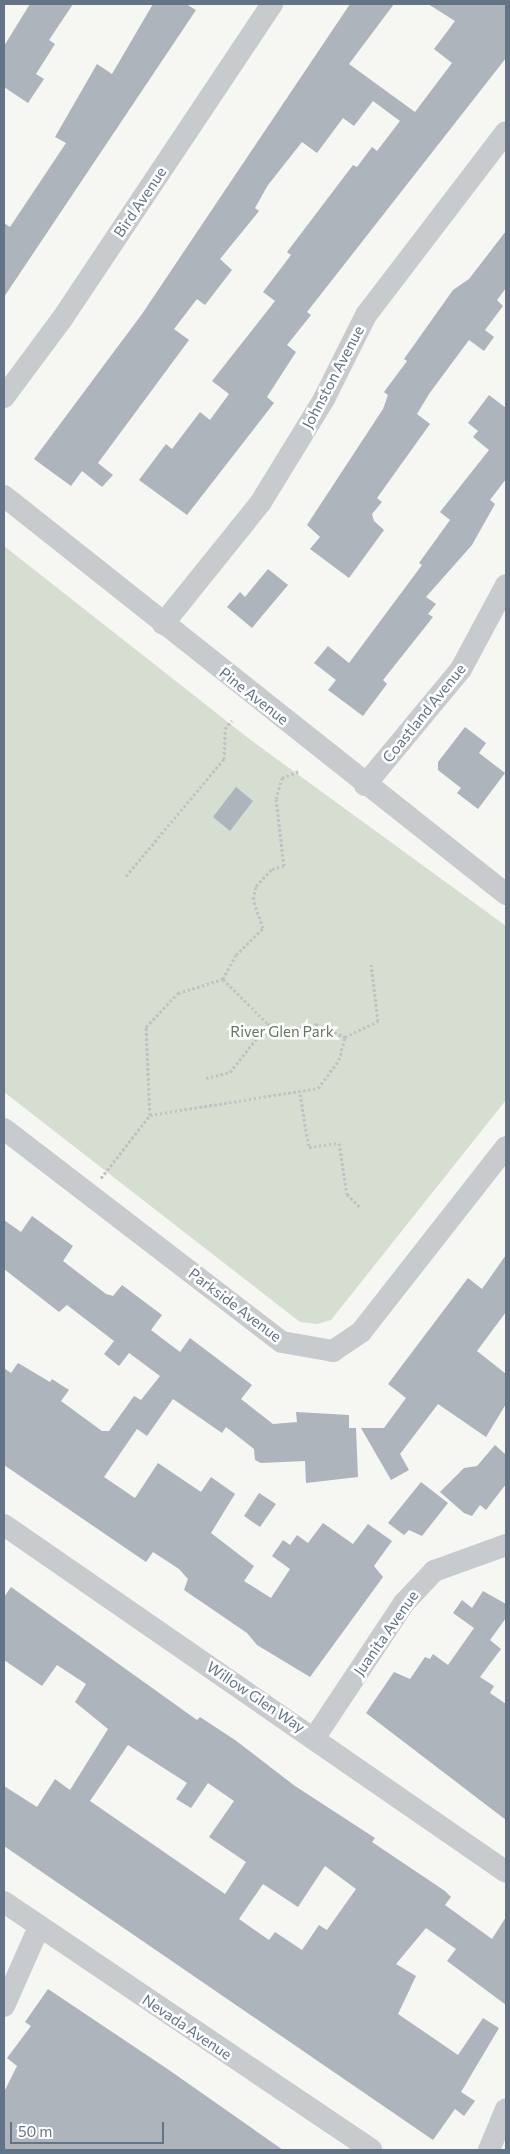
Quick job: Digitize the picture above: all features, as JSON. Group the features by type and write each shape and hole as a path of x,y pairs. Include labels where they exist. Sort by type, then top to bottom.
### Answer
{"street":[{"name":"Bird Avenue","path":"4,397 62,319 272,4"},
{"name":"Johnston Avenue","path":"163,624 261,502 324,399 366,315 506,132"},
{"name":"Pine Avenue","path":"4,496 365,785 506,894"},
{"name":"Coastland Avenue","path":"365,785 461,669 506,585"},
{"name":"Parkside Avenue","path":"4,1129 282,1342 333,1351 361,1332 506,1147"},
{"name":"Willow Glen Way","path":"4,1525 315,1737 506,1872"},
{"name":"Juanita Avenue","path":"315,1737 404,1603 434,1570 506,1545"},
{"name":"Nevada Avenue","path":"4,1902 371,2150"},
{"path":"4,2006 39,1927"},
{"path":"489,2150 506,2109"}],"path":[{"path":"126,876 224,759 225,729 232,720"},
{"path":"88,1194 150,1115 146,1027 178,993 223,979 236,955 263,928 252,899 256,886 272,869 284,866 276,799 282,778 299,771"},
{"path":"344,1037 378,1021 371,964"},
{"path":"223,979 268,1024 296,1030 316,1024 344,1037"},
{"path":"206,1078 230,1072 268,1024"},
{"path":"150,1115 300,1094 318,1088 328,1079 339,1060 344,1037"},
{"path":"300,1094 309,1147 339,1143 347,1194 360,1207"}],"green space":[{"name":"River Glen Park","path":"4,546 252,741 506,926 506,1100 331,1320 317,1324 300,1322 4,1092"}],"building":[{"path":"30,4 73,4 49,40 55,44 36,74 44,79 28,103 4,87 4,46"},
{"path":"153,4 186,4 196,10 4,297 4,223 10,227 66,143 55,137 97,64 112,74"},
{"path":"350,4 394,4 349,64 415,112 452,63 434,49 455,21 428,4 506,4 506,58 307,312 311,315 287,345 296,352 267,397 274,403 187,515 139,480 166,444 172,449 200,412 210,420 229,394 212,381 275,301 263,292 291,255 287,252 353,165 357,167 372,147 377,151 400,121 373,101 354,126 343,118 317,153 302,142 268,185 255,208 259,211 220,259 232,270 205,305 197,299 174,329 189,340 98,463 113,475 102,487 82,471 71,486 34,459 142,314"},
{"path":"506,231 506,288 497,300 503,306 485,330 494,337 484,351 469,340 429,394 417,414 430,424 377,498 382,502 372,514 374,521 384,530 349,578 310,549 320,537 307,525 383,409 388,395 384,392 407,361 404,359 453,290 469,279"},
{"path":"489,395 506,408 506,479 490,500 495,504 472,545 426,597 436,604 428,614 433,617 383,680 387,684 363,716 328,690 336,680 314,663 328,646 349,663 422,565 419,563 450,520 440,512 489,450 473,437 478,431 468,423"},
{"path":"268,569 288,585 252,628 227,607 240,592 245,597"},
{"path":"465,727 486,743 479,753 505,773 478,809 457,793 461,788 438,770 438,762"},
{"path":"236,787 253,801 230,831 213,817"},
{"path":"32,1216 73,1246 63,1261 106,1294 113,1296 122,1285 162,1315 151,1330 180,1352 190,1338 252,1385 241,1399 273,1424 297,1422 296,1412 349,1415 349,1428 356,1428 358,1477 306,1483 305,1461 261,1463 255,1460 254,1449 226,1427 222,1433 173,1399 147,1436 137,1429 104,1477 135,1498 158,1463 201,1492 211,1477 235,1494 211,1533 254,1566 244,1581 271,1598 290,1569 272,1556 283,1540 290,1545 297,1535 308,1543 323,1523 353,1544 368,1524 392,1541 374,1566 383,1577 310,1677 257,1645 247,1633 184,1590 188,1579 179,1569 153,1552 146,1562 4,1465 4,1368 11,1373 18,1363 50,1382 52,1379 69,1390 61,1401 102,1431 109,1431 134,1396 141,1400 160,1376 129,1353 119,1366 104,1354 114,1341 67,1305 59,1312 4,1269 4,1220 21,1232"},
{"path":"506,1255 506,1312 477,1351 506,1374 506,1404 486,1437 438,1404 400,1454 409,1470 391,1480 361,1428 384,1428 406,1398 388,1384 468,1278 482,1289"},
{"path":"495,1445 506,1455 506,1484 486,1510 480,1505 472,1516 464,1513 440,1492 464,1468 477,1466"},
{"path":"421,1482 448,1503 422,1536 409,1530 404,1535 388,1523"},
{"path":"259,1493 276,1504 260,1527 244,1516"},
{"path":"11,1587 197,1720 200,1717 235,1740 295,1786 375,1838 372,1842 445,1891 451,1897 445,1905 492,1939 506,1917 506,2005 447,1961 456,1949 426,1928 396,1964 416,1976 398,2014 458,2055 483,2018 499,2028 461,2092 475,2101 464,2116 455,2109 433,2140 4,1846 4,1786 37,1807 55,1779 70,1790 108,1729 75,1702 86,1684 57,1665 42,1686 4,1660 4,1597","holes":["128,1745 187,1783 176,1799 191,1808 208,1783 234,1801 209,1837 246,1862 225,1894 90,1801","325,1866 356,1889 327,1930 319,1925 302,1950 275,1932 269,1940 239,1919 263,1884 298,1907"]},
{"path":"483,1591 506,1604 506,1618 490,1640 501,1649 480,1677 494,1686 490,1693 506,1704 506,1820 366,1713 394,1672 410,1679 425,1657 430,1659 433,1654 448,1665 474,1628 453,1613 462,1600 472,1608"},
{"path":"48,1989 169,2070 283,2150 4,2150 4,2092 17,2066 7,2058 31,2026 25,2022"}]}
